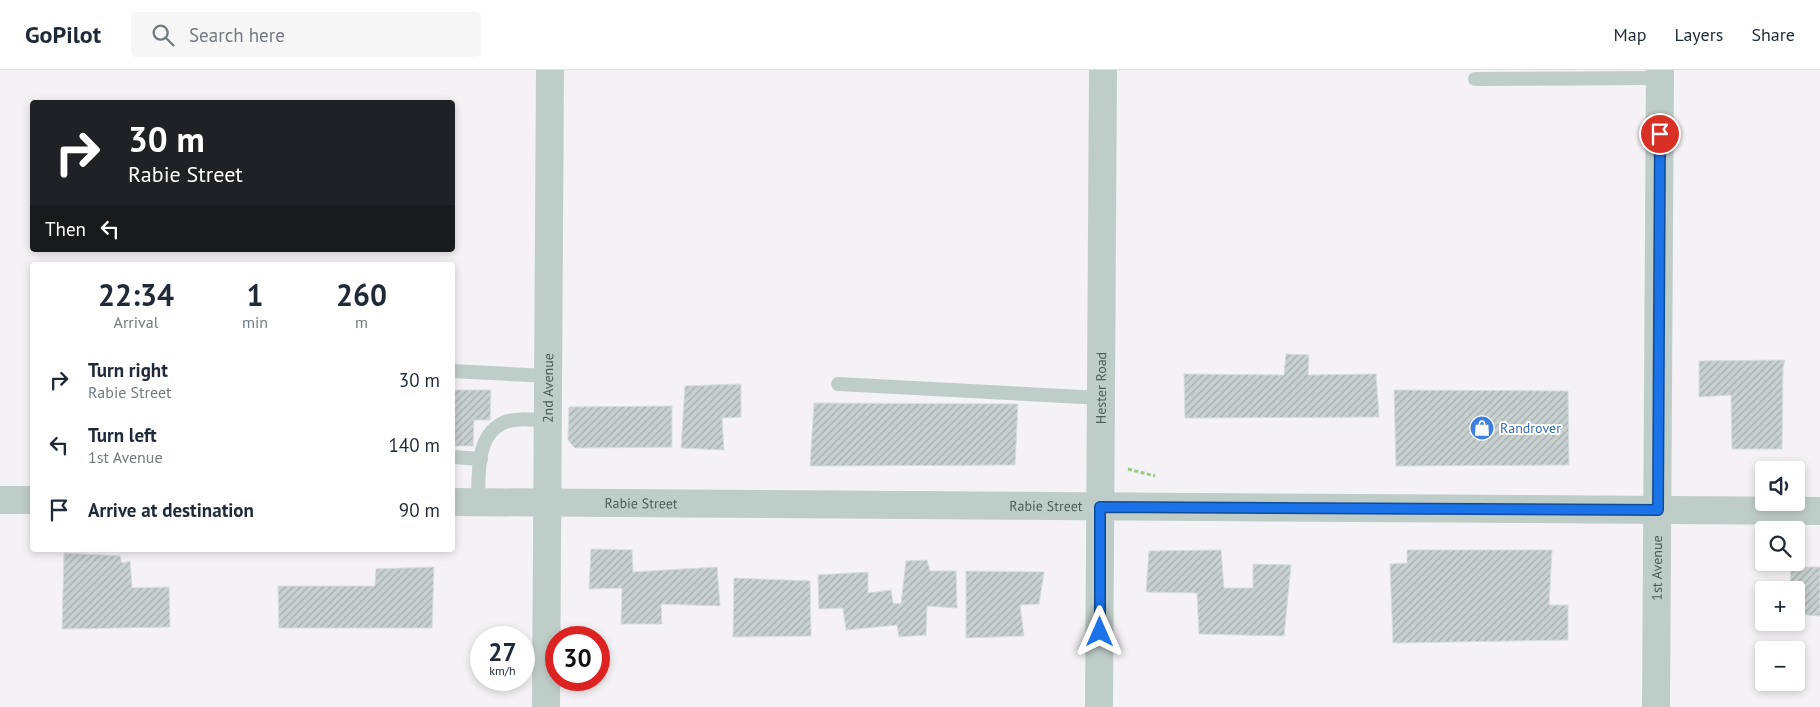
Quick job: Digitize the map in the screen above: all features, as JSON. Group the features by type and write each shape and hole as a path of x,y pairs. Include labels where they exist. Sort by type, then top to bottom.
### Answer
{"street":[{"name":"2nd Avenue","path":"546,707 550,70"},
{"name":"Hester Road","path":"1099,707 1103,70"},
{"name":"1st Avenue","path":"1656,707 1660,74"},
{"path":"0,500 30,500"},
{"name":"Rabie Street","path":"465,502 1820,510"}],"lane":[{"path":"1475,79 1660,74"},
{"path":"455,371 548,376"},
{"path":"838,384 1101,398"},
{"path":"465,502 486,440 503,422 514,420 547,421"},
{"path":"455,457 481,459"}],"path":[{"path":"1124,466 1139,473 1155,476"}],"building":[{"path":"1286,354 1309,355 1308,375 1376,374 1379,417 1185,418 1184,374 1284,375"},
{"path":"1785,360 1783,367 1782,449 1732,449 1731,395 1699,397 1699,361"},
{"path":"741,384 741,417 722,418 724,450 681,448 685,386"},
{"path":"455,390 491,390 490,420 474,420 473,446 455,446"},
{"name":"Randrover","path":"1394,390 1568,391 1569,465 1396,466"},
{"path":"814,403 1018,404 1015,465 810,466"},
{"path":"672,406 672,447 575,448 568,440 569,407"},
{"path":"591,549 632,550 633,572 717,567 720,606 661,604 662,624 621,624 622,588 589,589"},
{"path":"1221,550 1224,588 1253,588 1253,564 1291,565 1284,636 1199,634 1197,593 1146,592 1149,551"},
{"path":"1407,550 1552,550 1549,605 1568,605 1568,640 1393,643 1390,564 1407,563"},
{"path":"64,553 120,556 122,563 130,561 132,588 169,587 170,627 62,629"},
{"path":"927,560 930,571 956,571 957,608 927,606 926,635 899,637 897,625 846,630 843,608 819,609 818,575 868,572 868,593 891,590 893,603 901,604 906,561"},
{"path":"434,567 432,628 279,628 278,586 375,586 376,569"},
{"path":"1805,567 1820,567 1820,616 1805,615 1805,581 1790,581 1791,571 1805,571"},
{"path":"966,571 1044,572 1039,604 1020,605 1024,636 966,638"},
{"path":"734,578 810,581 811,636 733,637"}],"place":[{"name":"Randrover","path":"1482,428"}],"route":[{"path":"1100,632 1100,507 1658,510 1660,134"}]}
